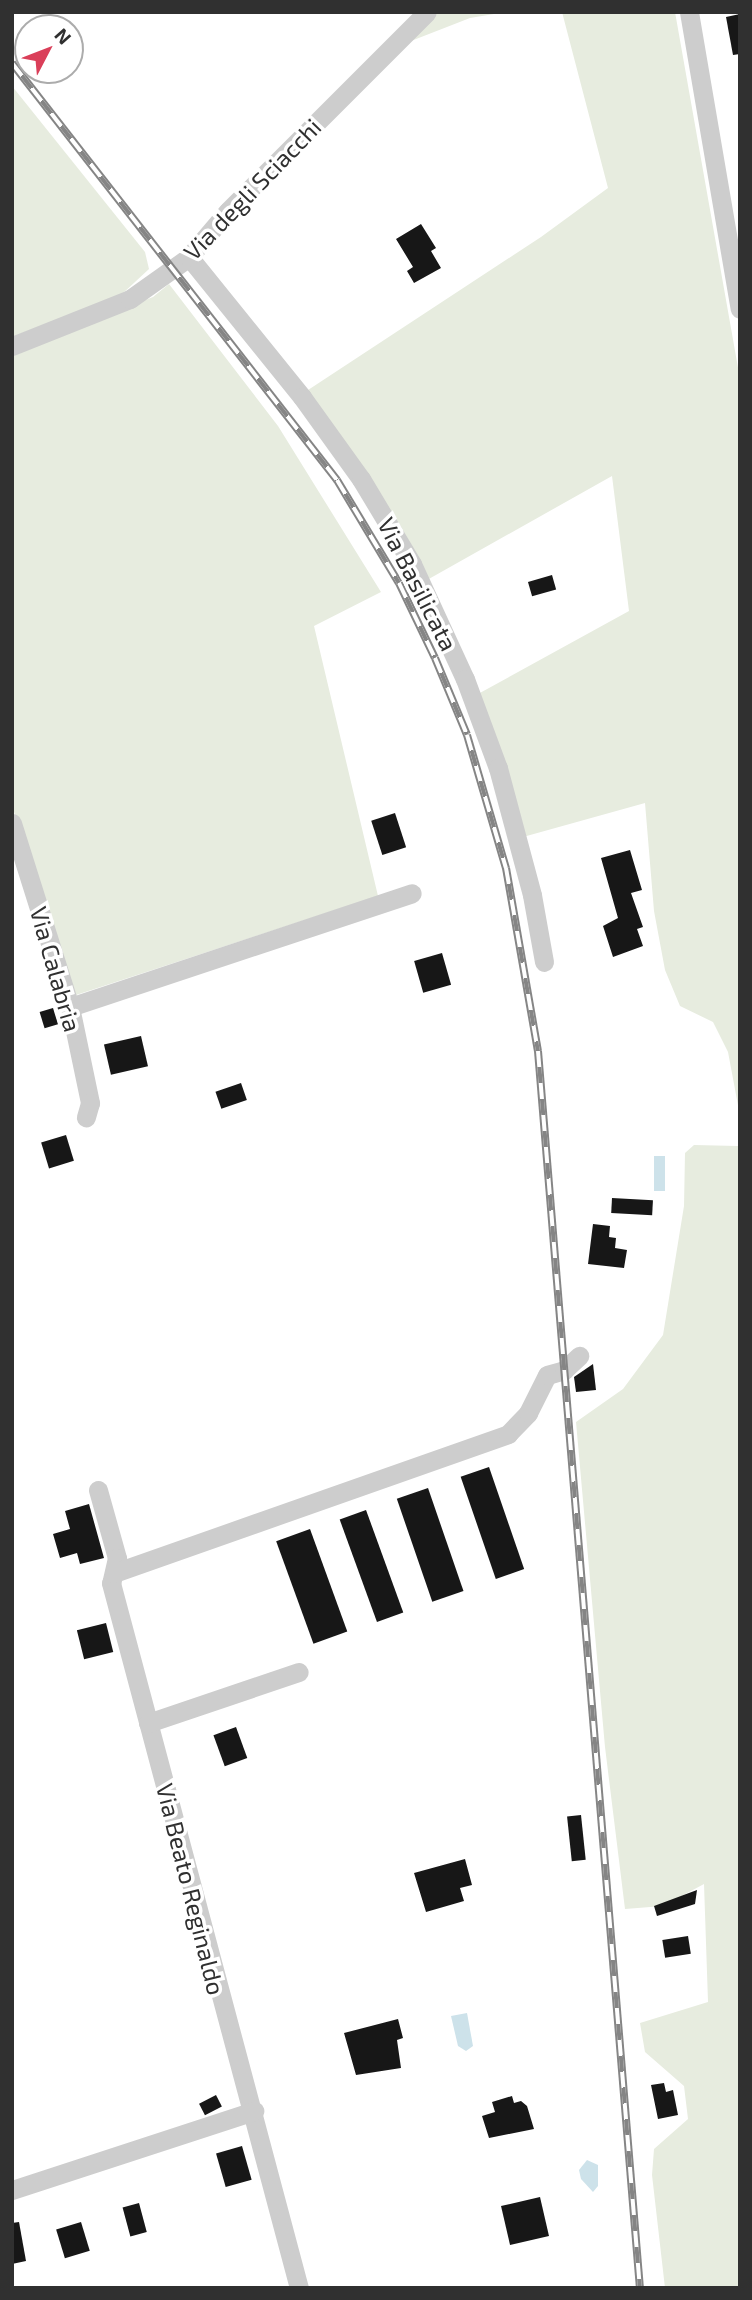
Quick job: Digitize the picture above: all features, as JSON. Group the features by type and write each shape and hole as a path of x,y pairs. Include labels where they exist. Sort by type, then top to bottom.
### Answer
{"street":[{"name":"Via degli Sciacchi","path":"12,346 130,299 189,257 228,211 427,12"},
{"path":"689,12 740,309"},
{"name":"Via Basilicata","path":"189,257 302,397 361,479 412,564 465,679 498,768 532,895 544,962"},
{"name":"Via Calabria","path":"12,823 70,1007 90,1103 86,1117"},
{"path":"70,1007 412,893"},
{"path":"114,1573 508,1434 528,1413 547,1375 564,1370 579,1356"},
{"name":"Via Beato Reginaldo","path":"98,1490 117,1558 111,1583 226,2026 254,2111 299,2288"},
{"path":"148,1723 299,1672"},
{"path":"12,2190 254,2111"}],"shaded area":[{"path":"437,12 506,12 470,18 411,41"},
{"path":"562,12 675,12 740,379 740,1116 728,1052 713,1022 680,1006 665,970 654,911 645,803 523,837 478,694 629,611 612,476 427,580 305,392 541,237 608,188"},
{"path":"12,86 145,252 149,269 121,295 12,337"},
{"path":"169,284 278,426 381,592 314,626 378,896 76,995 12,806 12,353 153,297"},
{"path":"740,1139 740,2288 665,2288 652,2175 654,2149 688,2119 684,2086 645,2052 640,2023 708,2002 704,1884 663,1906 625,1909 605,1747 576,1422 623,1389 663,1335 684,1206 685,1153 694,1145 738,1146"}],"water":[{"path":"654,1156 665,1156 665,1191 654,1191"},
{"path":"467,2013 473,2046 466,2051 458,2046 451,2016"},
{"path":"587,2160 598,2165 598,2186 593,2192 581,2179 579,2170"}],"building":[{"path":"740,14 740,54 733,55 726,17"},
{"path":"421,224 436,248 431,251 441,268 414,283 407,271 413,267 396,239"},
{"path":"552,575 556,589 532,596 528,582"},
{"path":"395,813 406,847 382,855 371,821"},
{"path":"630,850 642,890 631,893 643,927 637,929 643,946 613,957 603,926 618,918 601,858"},
{"path":"442,953 451,985 423,993 414,961"},
{"path":"53,1008 58,1024 45,1028 40,1012"},
{"path":"141,1036 148,1066 111,1075 104,1045"},
{"path":"241,1083 247,1100 221,1109 215,1092"},
{"path":"66,1135 74,1161 49,1168 41,1143"},
{"path":"612,1198 653,1200 652,1215 611,1213"},
{"path":"593,1224 610,1226 609,1237 616,1238 615,1248 627,1250 624,1268 588,1264"},
{"path":"593,1364 596,1390 576,1392 574,1377"},
{"path":"489,1467 524,1569 496,1579 461,1477"},
{"path":"428,1488 463,1591 432,1602 397,1499"},
{"path":"89,1504 104,1558 80,1564 77,1553 60,1558 53,1534 70,1529 65,1511"},
{"path":"366,1510 403,1612 377,1622 340,1520"},
{"path":"310,1529 347,1631 313,1644 276,1541"},
{"path":"106,1623 113,1652 84,1659 77,1630"},
{"path":"236,1727 247,1758 225,1766 213,1735"},
{"path":"581,1815 586,1860 572,1861 567,1816"},
{"path":"465,1859 472,1885 460,1888 464,1901 426,1912 414,1873"},
{"path":"697,1890 695,1904 657,1916 654,1906"},
{"path":"688,1936 691,1954 665,1958 662,1940"},
{"path":"398,2019 403,2038 397,2040 401,2068 356,2075 344,2033"},
{"path":"664,2083 666,2092 673,2090 678,2115 658,2119 651,2085"},
{"path":"216,2095 222,2107 205,2115 199,2104"},
{"path":"512,2096 514,2103 521,2101 527,2106 534,2129 489,2138 482,2116 495,2112 492,2102"},
{"path":"242,2146 252,2180 226,2187 216,2153"},
{"path":"540,2197 549,2236 510,2245 501,2206"},
{"path":"139,2203 147,2232 130,2236 123,2207"},
{"path":"19,2222 26,2261 12,2264 12,2223"},
{"path":"81,2222 90,2251 65,2258 56,2230"}],"railway":[{"path":"12,63 337,480 399,583 435,658 467,735 506,868 538,1051 640,2288"}]}
